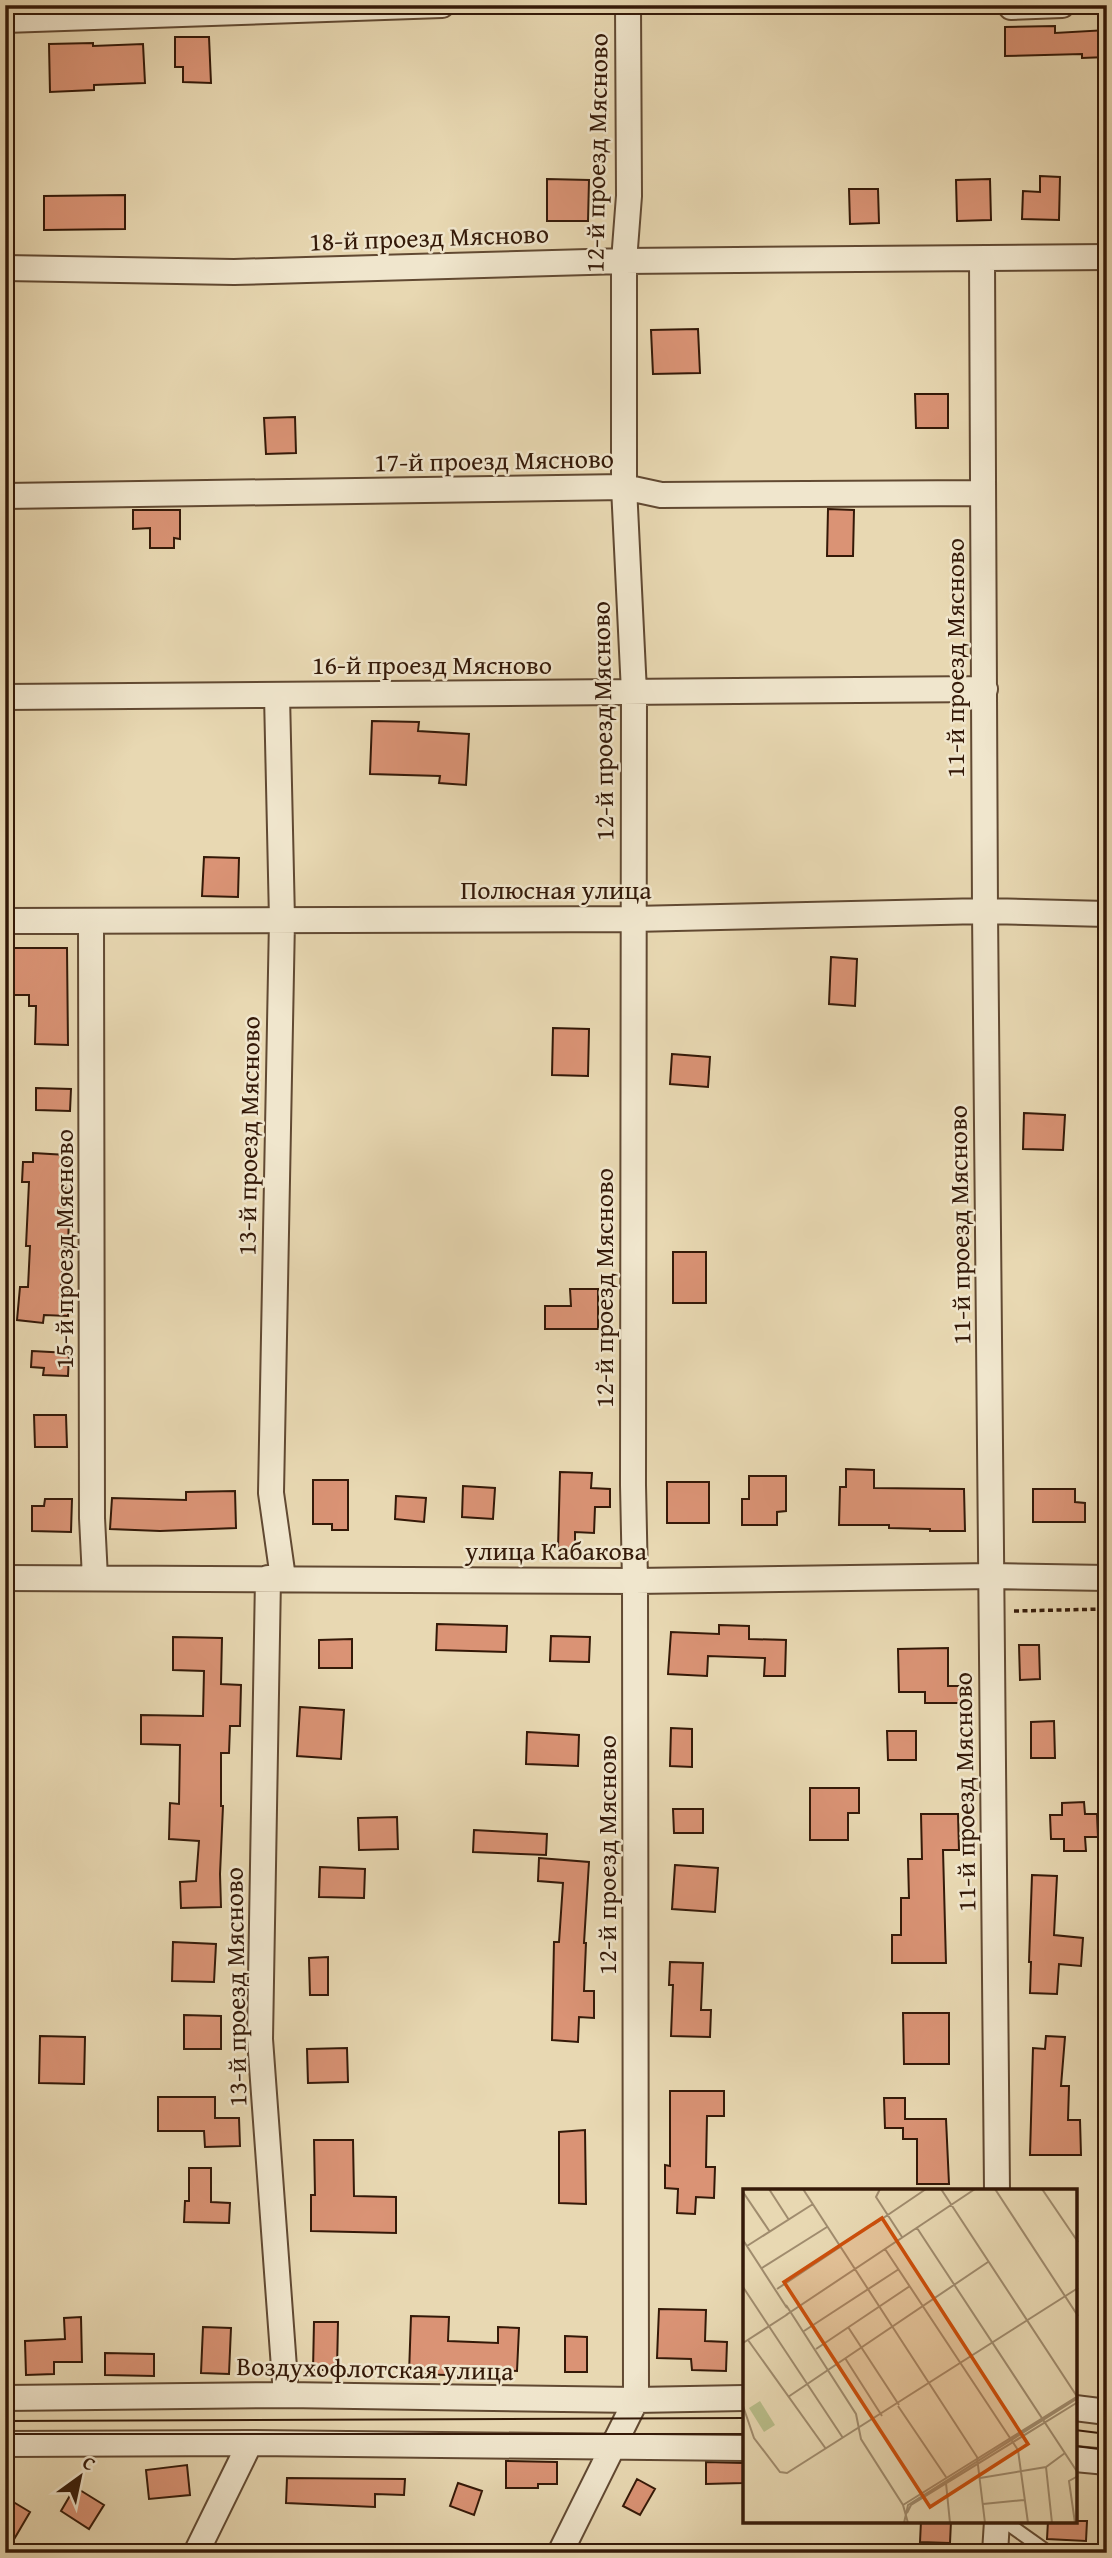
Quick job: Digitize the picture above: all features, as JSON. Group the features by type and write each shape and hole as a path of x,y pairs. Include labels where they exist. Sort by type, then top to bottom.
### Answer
{"street":[{"path":"5,20 442,5"},
{"path":"1011,7 1062,5"},
{"name":"12-й проезд Мясново","path":"560,2553 636,2400 634,692 624,487 624,261 629,196 623,8"},
{"name":"18-й проезд Мясново","path":"5,268 233,272 624,261 1107,257"},
{"name":"11-й проезд Мясново","path":"982,259 985,911 998,2189"},
{"name":"17-й проезд Мясново","path":"5,496 624,487 661,495 983,493"},
{"name":"16-й проезд Мясново","path":"5,697 985,689"},
{"name":"13-й проезд Мясново","path":"277,695 282,920 271,1493 276,1578 261,2039 286,2395"},
{"name":"Полюсная улица","path":"5,921 633,919 985,911 1107,914"},
{"name":"15-й проезд Мясново","path":"91,921 92,1518 95,1578"},
{"name":"улица Кабакова","path":"5,1578 635,1581 992,1576 1107,1578"},
{"name":"Воздухофлотская улица","path":"5,2398 286,2395 636,2400 743,2398"},
{"path":"1077,2408 1107,2413"},
{"path":"196,2553 250,2443"},
{"path":"5,2444 250,2443 743,2448"},
{"path":"1077,2459 1107,2462"},
{"path":"995,2553 997,2523"}],"lane":[{"path":"1007,2523 1049,2553"}],"path":[{"path":"992,1611 1107,1609"}],"building":[{"path":"1055,26 1055,33 1107,30 1107,57 1082,58 1082,54 1005,56 1005,27"},
{"path":"175,37 209,37 211,83 183,82 183,67 175,67"},
{"path":"93,43 93,46 143,44 145,83 94,85 94,90 50,92 49,44"},
{"path":"1040,176 1060,177 1059,220 1022,219 1023,191 1040,192"},
{"path":"547,179 589,180 588,221 547,221"},
{"path":"990,179 991,220 957,221 956,180"},
{"path":"849,189 878,189 879,223 850,224"},
{"path":"125,195 125,229 44,230 44,196"},
{"path":"698,329 700,373 653,374 651,330"},
{"path":"915,394 948,394 948,428 916,428"},
{"path":"295,417 296,453 266,454 264,418"},
{"path":"828,509 854,510 853,556 827,556"},
{"path":"133,510 180,510 180,539 174,538 174,548 150,548 150,528 133,529"},
{"path":"372,721 419,722 418,731 469,734 466,785 439,783 440,776 370,774"},
{"path":"204,857 239,858 238,897 202,896"},
{"path":"13,948 67,948 68,1045 35,1044 36,1006 29,1006 29,995 13,995"},
{"path":"831,957 857,959 855,1006 829,1004"},
{"path":"553,1028 589,1029 588,1076 552,1075"},
{"path":"672,1054 710,1057 708,1087 670,1084"},
{"path":"36,1088 71,1089 70,1111 36,1110"},
{"path":"1024,1113 1065,1115 1063,1150 1023,1149"},
{"path":"33,1153 67,1155 64,1215 69,1215 68,1247 64,1247 61,1288 68,1289 68,1316 44,1315 43,1323 17,1320 20,1287 28,1287 30,1246 26,1246 29,1182 22,1182 23,1162 33,1162"},
{"path":"673,1252 706,1252 706,1303 673,1303"},
{"path":"570,1289 598,1289 598,1329 545,1329 545,1306 571,1306"},
{"path":"32,1351 69,1353 68,1376 43,1375 44,1368 31,1367"},
{"path":"34,1415 66,1415 67,1447 35,1447"},
{"path":"846,1469 874,1470 874,1488 964,1489 965,1531 889,1528 889,1525 839,1525 840,1487 846,1487"},
{"path":"560,1472 592,1473 591,1488 610,1489 610,1507 595,1507 594,1533 575,1532 575,1549 558,1549"},
{"path":"749,1476 786,1476 786,1511 777,1512 777,1525 742,1525 742,1499 749,1499"},
{"path":"313,1480 348,1480 348,1530 332,1530 332,1524 313,1524"},
{"path":"667,1482 709,1482 709,1523 667,1523"},
{"path":"463,1486 495,1488 493,1519 462,1517"},
{"path":"1033,1489 1075,1489 1075,1502 1085,1503 1085,1522 1033,1522"},
{"path":"235,1491 236,1528 160,1531 110,1529 112,1498 186,1500 186,1492"},
{"path":"396,1496 426,1498 424,1522 395,1519"},
{"path":"45,1499 72,1499 71,1532 32,1531 32,1506 44,1506"},
{"path":"437,1624 507,1626 506,1652 436,1650"},
{"path":"719,1625 749,1626 749,1639 786,1640 785,1676 764,1676 765,1658 708,1656 707,1676 668,1674 671,1632 719,1634"},
{"path":"551,1636 590,1637 589,1662 550,1661"},
{"path":"173,1637 222,1638 221,1684 241,1685 240,1726 230,1726 229,1753 221,1753 221,1907 181,1908 180,1882 196,1881 199,1841 169,1839 170,1803 179,1804 180,1745 141,1744 141,1715 203,1716 204,1671 173,1670"},
{"path":"352,1639 352,1668 319,1668 319,1640"},
{"path":"1019,1645 1039,1645 1040,1679 1020,1680"},
{"path":"948,1648 948,1686 960,1686 960,1703 925,1703 925,1692 899,1692 898,1649"},
{"path":"300,1707 344,1710 341,1759 297,1756"},
{"path":"1054,1721 1055,1758 1031,1758 1031,1722"},
{"path":"671,1728 692,1729 692,1767 670,1766"},
{"path":"887,1731 916,1731 916,1760 888,1760"},
{"path":"527,1732 579,1735 578,1766 526,1764"},
{"path":"810,1788 859,1788 859,1813 848,1813 848,1840 810,1840"},
{"path":"1084,1802 1085,1814 1097,1814 1098,1837 1085,1837 1086,1851 1064,1851 1064,1839 1051,1839 1050,1815 1062,1815 1062,1803"},
{"path":"673,1809 703,1809 703,1833 674,1833"},
{"path":"921,1814 958,1814 959,1850 943,1850 946,1963 892,1963 892,1935 901,1935 901,1898 909,1898 908,1859 922,1859"},
{"path":"397,1817 398,1849 359,1850 358,1818"},
{"path":"474,1830 547,1834 546,1855 473,1852"},
{"path":"539,1858 589,1862 584,1991 594,1991 594,2018 579,2017 578,2042 552,2040 554,1942 559,1942 563,1883 538,1881"},
{"path":"675,1865 718,1868 715,1912 672,1909"},
{"path":"320,1867 365,1869 364,1898 319,1897"},
{"path":"1032,1875 1057,1876 1054,1935 1083,1938 1081,1966 1059,1964 1057,1994 1030,1993"},
{"path":"173,1942 216,1944 214,1982 172,1981"},
{"path":"328,1957 328,1995 310,1995 309,1958"},
{"path":"670,1962 703,1963 701,2010 711,2010 710,2037 671,2036 673,1985 669,1985"},
{"path":"903,2013 949,2013 949,2064 904,2064"},
{"path":"184,2015 221,2016 221,2049 184,2049"},
{"path":"40,2036 85,2037 84,2084 39,2083"},
{"path":"1046,2036 1065,2037 1061,2086 1069,2086 1068,2120 1080,2120 1081,2155 1030,2155 1033,2048 1045,2049"},
{"path":"347,2048 348,2082 308,2083 307,2049"},
{"path":"670,2091 724,2091 724,2116 707,2116 706,2167 715,2167 714,2198 696,2197 695,2214 677,2213 678,2189 665,2188 665,2165 670,2166"},
{"path":"158,2097 215,2097 215,2118 239,2118 240,2146 205,2147 204,2131 158,2131"},
{"path":"884,2098 905,2098 905,2119 946,2119 949,2184 917,2184 917,2139 903,2139 903,2128 885,2128"},
{"path":"585,2130 586,2204 559,2203 559,2132"},
{"path":"314,2140 353,2140 354,2196 396,2197 396,2233 311,2231 311,2195 315,2195"},
{"path":"189,2168 211,2168 211,2202 230,2203 229,2223 184,2222 185,2201 189,2201"},
{"path":"659,2309 706,2310 705,2341 727,2342 726,2371 692,2370 691,2359 657,2358"},
{"path":"411,2316 449,2317 448,2341 498,2343 498,2327 519,2328 517,2371 447,2368 447,2375 409,2374"},
{"path":"81,2317 82,2362 54,2362 54,2374 26,2375 25,2341 65,2339 64,2318"},
{"path":"314,2322 338,2322 337,2370 313,2370"},
{"path":"203,2327 231,2328 229,2374 201,2373"},
{"path":"565,2336 587,2337 587,2372 565,2372"},
{"path":"105,2353 154,2354 154,2376 105,2375"},
{"path":"506,2461 557,2462 557,2484 538,2484 538,2488 506,2488"},
{"path":"706,2462 743,2463 743,2483 706,2484"},
{"path":"187,2465 190,2495 149,2499 146,2470"},
{"path":"287,2478 405,2479 404,2495 375,2494 375,2507 286,2503"},
{"path":"637,2479 655,2489 640,2515 623,2506"},
{"path":"458,2483 482,2491 474,2515 450,2506"},
{"path":"75,2487 104,2505 89,2529 61,2511"},
{"path":"5,2497 30,2512 6,2553 5,2553"},
{"path":"1087,2521 1086,2541 1047,2539 1048,2523"},
{"path":"921,2523 951,2523 950,2543 920,2542"}],"tram line":[{"path":"5,2421 743,2418"},
{"path":"1077,2430 1107,2434"},
{"path":"5,2434 743,2434"},
{"path":"1077,2446 1107,2450"}]}
